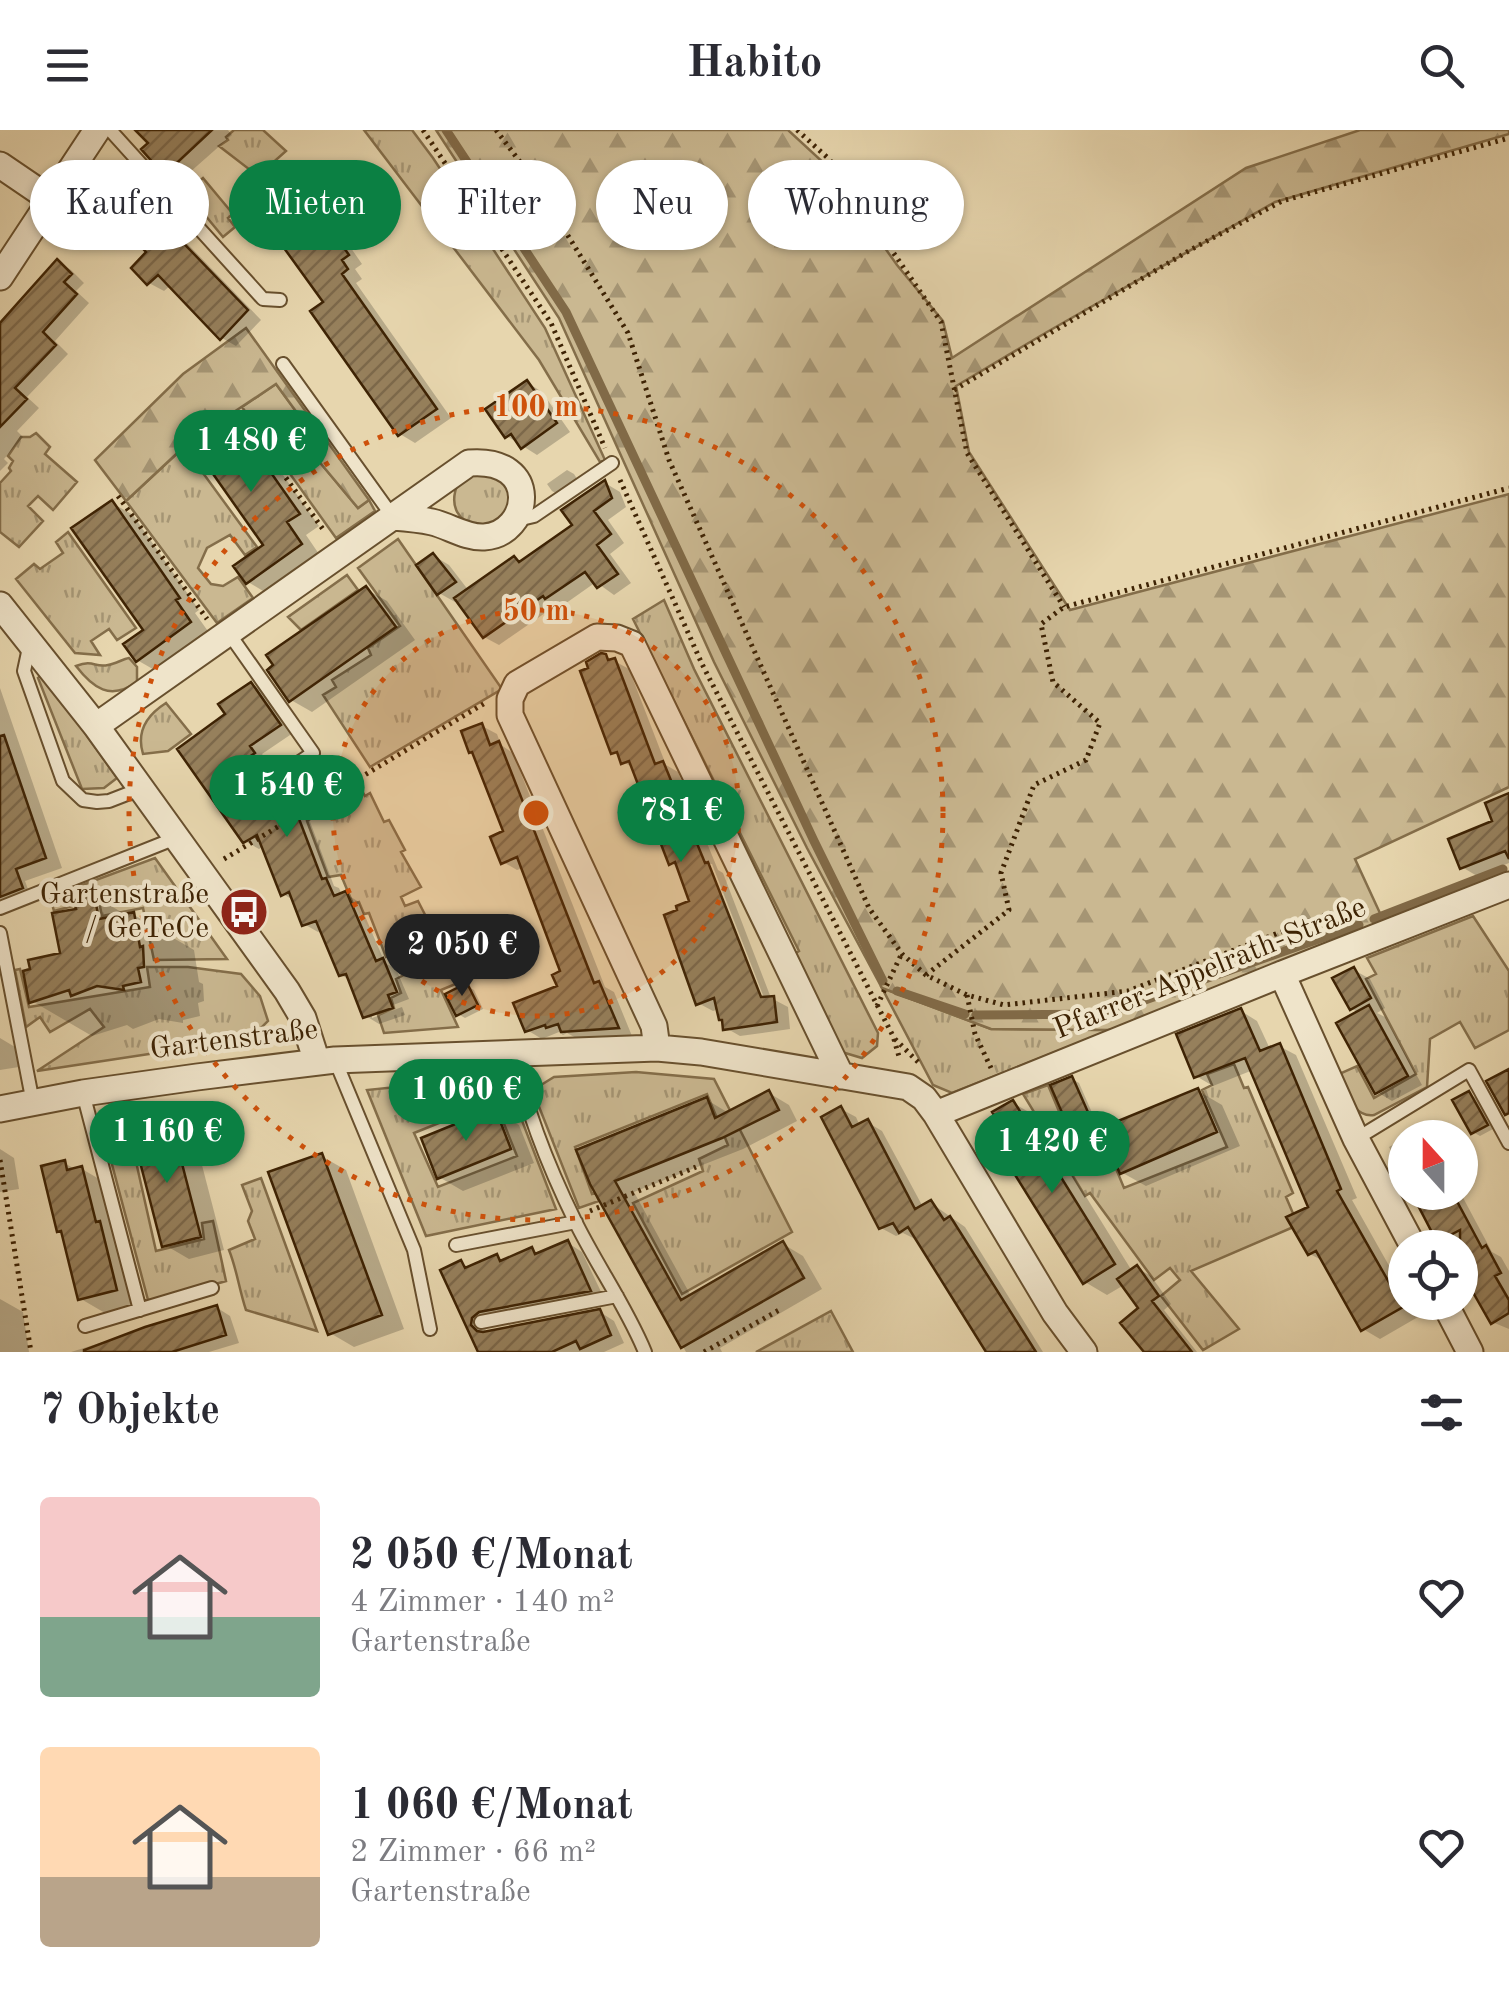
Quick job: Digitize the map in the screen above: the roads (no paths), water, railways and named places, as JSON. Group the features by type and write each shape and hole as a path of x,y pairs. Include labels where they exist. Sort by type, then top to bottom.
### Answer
{"street":[{"path":"77,160 97,130"},
{"path":"0,164 30,185"},
{"path":"0,277 30,230"},
{"path":"96,726 469,463 488,461 504,467 518,479 522,496 515,521 500,533 484,537 431,522 393,517"},
{"path":"0,605 96,726 202,872 287,991 326,1061"},
{"path":"657,1048 654,1026 510,716 510,699 518,684 597,637 632,644 840,1076"},
{"name":"Pfarrer-Appelrath-Straße","path":"936,1114 1509,886"},
{"path":"1282,974 1356,1139 1404,1230"},
{"name":"Gartenstraße","path":"0,1109 33,1103 85,1103 326,1061 657,1048 840,1076 918,1080 924,1098 936,1114"},
{"path":"936,1114 1055,1313 1084,1352"},
{"path":"1453,1320 1470,1352"}],"lane":[{"path":"110,130 263,299 280,300"},
{"path":"283,364 393,517"},
{"path":"515,521 534,516 612,463"},
{"path":"224,634 313,754 282,774"},
{"path":"30,641 24,670 63,782 83,800 98,802 140,789"},
{"path":"0,908 176,838"},
{"path":"0,933 33,1103"},
{"path":"514,1053 522,1090 575,1220 644,1352"},
{"path":"326,1061 414,1250 430,1329"},
{"path":"1356,1139 1469,1070 1509,1143"},
{"path":"85,1103 140,1310"},
{"path":"456,1246 575,1220"},
{"path":"84,1326 212,1288"},
{"path":"481,1322 617,1296"}],"waterway":[{"path":"446,130 566,312 883,981"},
{"path":"1374,919 1503,869"},
{"path":"976,1015 1105,1014 1359,925"},
{"path":"897,991 965,1014"}],"place":[{"name":"Gartenstraße / GeTeCe","path":"244,912"}]}
